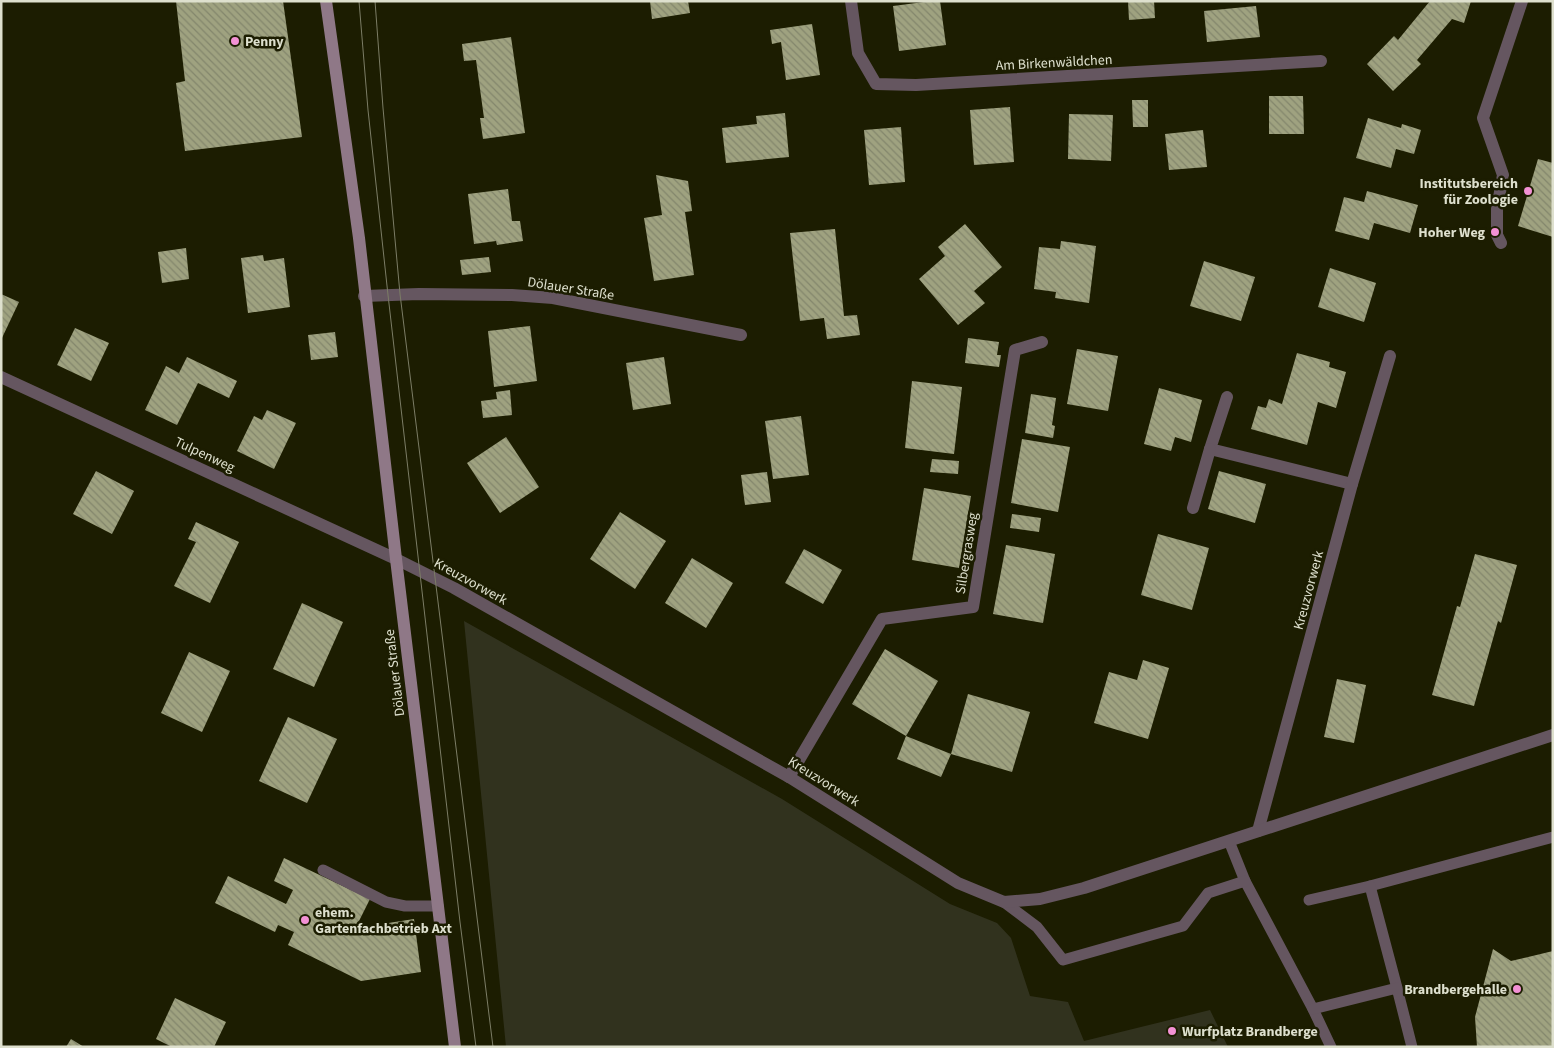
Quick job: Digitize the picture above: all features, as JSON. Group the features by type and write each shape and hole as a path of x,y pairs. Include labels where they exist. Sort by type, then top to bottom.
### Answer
{"main road":[{"name":"Dölauer Straße","path":"326,1 359,238 364,296 454,1046"}],"street":[{"name":"Am Birkenwäldchen","path":"851,1 858,53 876,84 926,84 1321,61"},
{"path":"1501,243 1497,235 1497,209 1503,175 1483,118 1522,1"},
{"name":"Dölauer Straße","path":"364,296 428,294 512,295 553,298 741,335"},
{"name":"Silbergrasweg","path":"790,777 882,619 973,606 1015,350 1042,342"},
{"name":"Kreuzvorwerk","path":"1258,831 1352,484 1390,356"},
{"name":"Tulpenweg","path":"1,376 396,559"},
{"path":"1193,508 1227,397"},
{"path":"1210,449 1352,484"},
{"name":"Kreuzvorwerk","path":"396,559 454,588 790,777 958,883 1004,902 1040,899 1084,888 1553,735"}],"lane":[{"path":"1309,900 1370,886 1553,837"},
{"path":"1229,841 1244,881 1313,1009 1331,1047"},
{"path":"322,870 386,902 405,906 438,906"},
{"path":"1004,902 1037,927 1063,960 1183,926 1208,893 1244,881"},
{"path":"1370,886 1412,1047"},
{"path":"1313,1009 1397,988"}],"green space":[{"path":"464,621 782,799 950,904 997,923 1011,938 1030,996 1068,1002 1084,1041 1210,1010 1228,1047 506,1047"}],"building":[{"name":"Penny","path":"176,1 283,1 302,137 185,151 176,83 185,81"},
{"path":"650,1 688,1 690,13 652,19"},
{"path":"940,1 946,45 899,51 893,6"},
{"path":"1128,1 1154,1 1155,18 1129,20"},
{"path":"1430,1 1471,1 1464,23 1452,19 1417,60 1421,64 1393,91 1367,64 1394,36 1398,40"},
{"path":"1256,6 1260,37 1207,42 1204,11"},
{"path":"812,24 820,75 786,80 781,42 772,44 770,30"},
{"path":"511,37 525,133 483,139 480,118 484,118 476,60 464,61 462,44"},
{"path":"1269,96 1303,96 1304,134 1269,134"},
{"path":"1132,100 1148,100 1148,127 1133,127"},
{"path":"1010,107 1014,162 974,165 970,110"},
{"path":"785,113 789,157 726,163 722,128 757,124 756,116"},
{"path":"1069,114 1113,115 1111,161 1068,159"},
{"path":"1368,118 1401,128 1402,124 1421,130 1414,154 1396,149 1391,168 1356,158"},
{"path":"901,127 905,182 869,185 864,130"},
{"path":"1203,130 1207,167 1169,170 1165,134"},
{"path":"1538,159 1553,163 1553,237 1518,226"},
{"path":"656,175 688,181 692,211 685,212 694,275 654,281 644,218 662,215"},
{"path":"508,189 512,221 520,221 523,241 497,245 496,241 474,244 468,194"},
{"path":"1367,191 1418,205 1410,233 1374,223 1369,240 1335,231 1344,197 1364,202"},
{"path":"965,224 1002,267 974,291 985,303 958,325 919,279 945,256 938,247"},
{"path":"835,229 844,316 857,315 860,335 827,339 824,318 800,321 790,233"},
{"path":"1061,241 1096,246 1089,303 1055,298 1056,292 1034,289 1039,247 1060,249"},
{"path":"186,248 189,279 162,283 158,252"},
{"path":"263,255 264,261 284,258 290,307 248,313 241,258"},
{"path":"489,257 491,272 462,275 460,260"},
{"path":"1204,261 1255,277 1241,321 1190,306"},
{"path":"1330,268 1376,283 1364,322 1318,307"},
{"path":"1,294 19,302 1,340"},
{"path":"530,326 537,381 494,387 488,331"},
{"path":"75,328 109,343 91,381 57,365"},
{"path":"335,332 338,357 311,360 308,335"},
{"path":"968,338 999,342 997,355 1001,355 999,367 965,363"},
{"path":"1077,349 1118,356 1108,411 1067,404"},
{"path":"1297,353 1330,362 1329,367 1346,372 1336,408 1318,402 1307,445 1251,429 1258,406 1266,408 1269,399 1282,404"},
{"path":"187,357 237,381 229,398 198,383 177,425 145,410 166,366 179,373"},
{"path":"664,357 671,404 633,410 626,363"},
{"path":"912,381 962,387 954,454 905,448"},
{"path":"1159,388 1202,400 1191,442 1175,437 1171,451 1144,444"},
{"path":"510,390 512,415 483,418 481,401 497,399 496,392"},
{"path":"1031,394 1056,398 1052,425 1055,426 1053,438 1025,433"},
{"path":"267,410 296,423 274,469 237,451 254,416 262,420"},
{"path":"801,416 809,475 773,479 765,421"},
{"path":"506,437 539,487 500,513 467,463"},
{"path":"1022,439 1070,447 1058,512 1011,503"},
{"path":"932,459 959,461 958,474 930,472"},
{"path":"96,471 134,491 112,534 73,514"},
{"path":"1219,471 1266,484 1255,523 1208,509"},
{"path":"767,472 771,502 745,505 741,475"},
{"path":"924,488 971,496 959,568 912,560"},
{"path":"620,512 666,541 635,589 590,559"},
{"path":"1012,514 1041,518 1039,532 1010,528"},
{"path":"196,522 239,542 210,603 174,586 196,542 188,539"},
{"path":"1158,534 1209,548 1192,610 1141,595"},
{"path":"1006,545 1055,554 1043,623 993,614"},
{"path":"804,549 842,570 823,604 785,583"},
{"path":"1475,554 1517,565 1501,623 1498,621 1474,706 1432,695 1457,606 1460,607"},
{"path":"692,558 733,583 706,628 665,603"},
{"path":"302,603 343,622 314,687 273,669"},
{"path":"885,649 938,681 906,736 852,704"},
{"path":"189,652 230,671 202,732 161,713"},
{"path":"1143,660 1169,668 1148,739 1094,723 1109,672 1137,680"},
{"path":"1337,679 1366,685 1354,743 1324,737"},
{"path":"968,694 1030,712 1012,772 951,754"},
{"path":"288,717 337,739 307,803 259,781"},
{"path":"906,736 951,754 941,777 897,759"},
{"name":"ehem. Gartenfachbetrieb Axt","path":"284,858 370,899 359,921 369,926 414,919 421,972 361,981 288,945 294,932 278,925 275,932 215,903 228,876 286,904 293,890 274,881"},
{"name":"Brandbergehalle","path":"1493,949 1511,961 1553,951 1553,1047 1477,1047 1475,1017"},
{"path":"175,998 226,1022 214,1047 172,1047 156,1039"},
{"path":"71,1039 84,1047 66,1047"}],"tram line":[{"path":"359,1 368,110 388,295 476,1047"},
{"path":"375,1 400,294 493,1047"}],"place":[{"name":"Penny","path":"235,41"},
{"name":"Institutsbereich für Zoologie","path":"1528,191"},
{"name":"Hoher Weg","path":"1495,232"},
{"name":"ehem. Gartenfachbetrieb Axt","path":"305,920"},
{"name":"Brandbergehalle","path":"1517,989"},
{"name":"Wurfplatz Brandberge","path":"1172,1031"}]}
